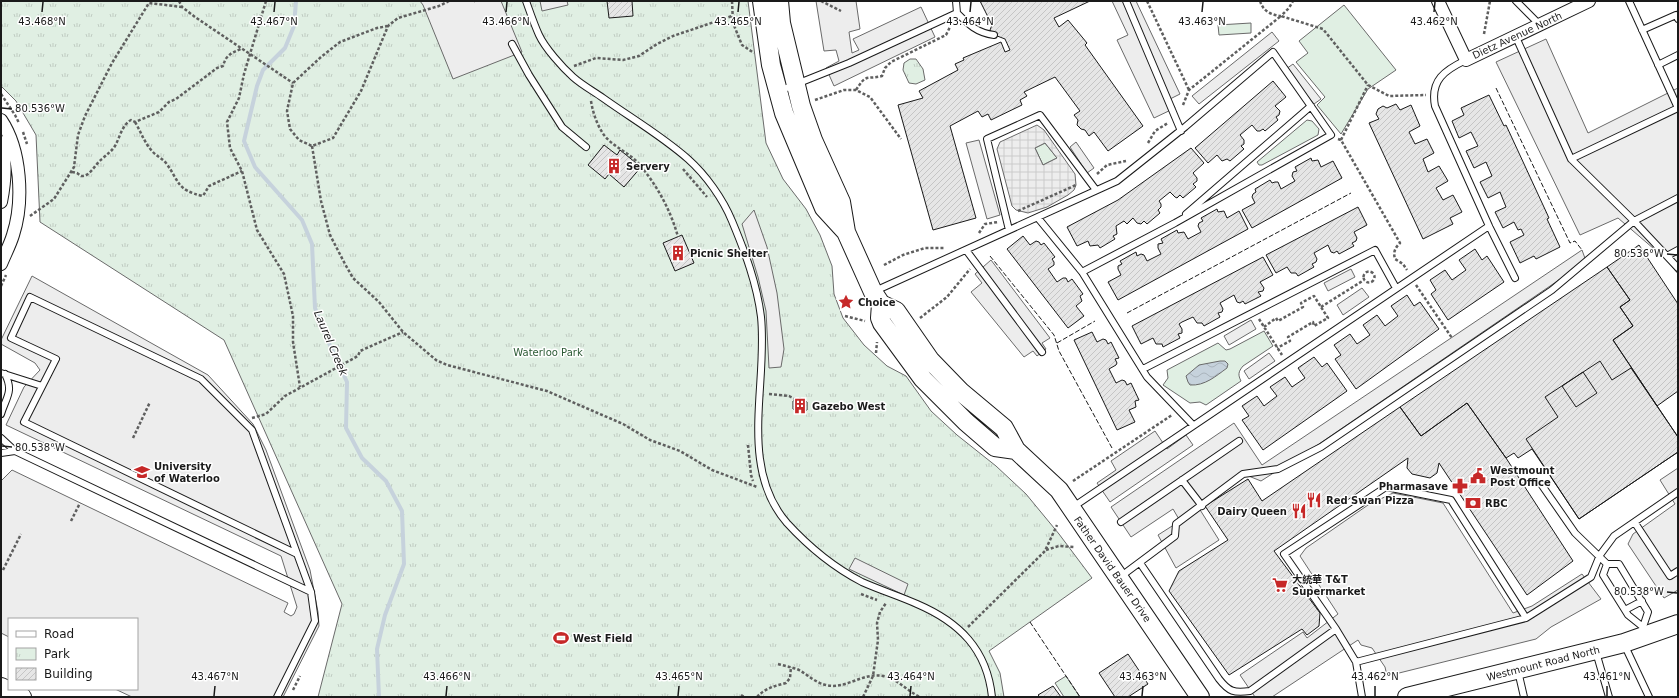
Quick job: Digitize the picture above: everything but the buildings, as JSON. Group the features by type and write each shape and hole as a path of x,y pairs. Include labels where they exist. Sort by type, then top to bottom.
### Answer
{"street":[{"name":"Father David Bauer Drive","path":"762,1 766,40 778,91 798,148 824,208 846,232"},
{"name":"Father David Bauer Drive","path":"779,1 780,23 796,86 813,140 841,202 846,232 877,298 882,323 923,379 966,422 995,447 1016,450 1059,490 1200,697"},
{"path":"1438,1 1466,60"},
{"name":"Dietz Avenue North","path":"1466,60 1515,35 1589,1"},
{"path":"1,120 13,148 20,193 13,235 1,264"},
{"path":"1,142 4,162 4,183 1,202"},
{"name":"Westmount Road North","path":"1407,697 1441,693 1518,670 1624,644 1645,632 1678,624"},
{"path":"1,687 22,697"}],"lane":[{"path":"526,1 540,37 566,69 591,90 689,160 717,193 731,218 754,282 761,317 758,449 760,469 766,487 785,521 814,551 843,572 877,589 916,603 937,614 963,632 971,641 985,666 991,686 992,697"},
{"path":"956,1 957,13 977,31 984,34 994,35"},
{"path":"1126,1 1181,130"},
{"path":"1516,1 1539,24"},
{"path":"1571,159 1678,108 1628,1"},
{"path":"778,91 796,86 849,63 957,13"},
{"path":"1642,30 1676,15 1678,19"},
{"path":"1515,35 1571,159 1634,221 1678,268"},
{"path":"512,44 529,75 562,127 586,147"},
{"path":"877,298 966,250 1117,181 1181,130 1273,52 1330,135 1175,223 1082,272"},
{"path":"1658,65 1678,55"},
{"path":"1466,60 1451,67 1443,74 1437,83 1433,95 1435,106 1489,226 1515,278"},
{"path":"1175,223 1311,106"},
{"path":"1009,230 987,139 1040,115 1096,190"},
{"path":"1119,578 1176,536 1176,524 1243,474 1278,469 1321,447 1552,290 1634,221 1678,198"},
{"path":"1038,218 1082,272 1147,377 1193,425"},
{"path":"1071,507 1489,226"},
{"path":"966,250 1042,352"},
{"path":"1143,369 1375,250 1396,288"},
{"path":"1667,256 1678,250"},
{"path":"277,697 315,621 311,592 252,430 201,379 30,298 11,338 56,359 24,422 297,554"},
{"path":"3,374 42,386"},
{"path":"1,414 10,391 10,383 3,374"},
{"path":"1,438 15,451 311,592"},
{"path":"1121,522 1239,441"},
{"path":"1,453 15,451"},
{"path":"1182,480 1202,506"},
{"path":"1541,484 1575,533 1607,564 1619,564 1648,612 1645,632"},
{"path":"1362,697 1356,662 1336,629 1284,554 1386,488 1451,500 1526,618"},
{"path":"1356,662 1526,618 1591,577 1600,556 1614,536 1678,492"},
{"path":"1635,523 1670,576 1678,571"},
{"path":"1140,563 1226,688 1237,693 1250,691 1336,629"},
{"path":"1607,564 1603,575 1625,610 1645,632"},
{"path":"1625,610 1642,601"},
{"path":"1624,644 1649,697"},
{"path":"1595,650 1609,697"},
{"path":"1518,670 1524,697"}],"path":[{"path":"179,1 182,7"},
{"path":"266,1 244,74 239,98 227,122 230,148 242,171 257,230 284,274 293,316 293,342 300,387"},
{"path":"388,26 361,91 333,138 312,146 299,140 290,129 287,111 293,83 321,57 340,42 377,28 388,26 398,18 439,6 449,1"},
{"path":"732,1 733,23 742,45 756,54"},
{"path":"821,1 841,11"},
{"path":"1147,1 1189,90"},
{"path":"1260,1 1261,6 1268,12 1323,29 1368,85 1389,96 1433,95"},
{"path":"1183,105 1189,90 1281,16 1289,8 1293,1"},
{"path":"1484,34 1490,1"},
{"path":"44,207 54,199 72,172 78,135 85,116 112,63 150,2 182,7 241,49 284,75 293,83"},
{"path":"856,90 863,79 868,76 882,76 891,62 946,35 957,13"},
{"path":"566,69 596,58 623,60 639,56 657,44 673,36 732,16"},
{"path":"72,172 84,176 90,172 102,158 110,153 125,123 131,120 135,122 159,112 169,102 176,99 217,68 223,66 225,59 229,54 241,49"},
{"path":"1341,140 1368,85"},
{"path":"591,90 591,101 596,120 605,136 638,163 651,179 673,220 678,237"},
{"path":"812,100 844,90 856,90 870,97 902,139"},
{"path":"586,97 597,105"},
{"path":"135,122 144,141 152,152 165,163 177,184 192,194 203,196 209,186 242,171"},
{"path":"1143,147 1155,131 1169,123"},
{"path":"1330,135 1341,140 1400,242 1395,247 1395,259 1403,264 1407,270"},
{"path":"312,146 323,208 330,235 342,258 354,278 379,302 403,332 436,360 446,365 547,391 623,424 650,440 680,451 712,470 756,487 751,476 748,442"},
{"path":"1094,176 1107,165 1128,160"},
{"path":"682,168 707,198"},
{"path":"1018,211 1076,185"},
{"path":"975,238 985,224 1000,222"},
{"path":"884,264 903,255 925,248 942,248 949,246"},
{"path":"916,321 947,297 970,269"},
{"path":"1321,307 1364,280 1368,282 1372,281 1374,278 1372,273 1365,273 1363,276 1364,280"},
{"path":"1416,285 1452,338"},
{"path":"1264,327 1276,318 1278,321 1303,307 1301,303 1314,296 1328,318 1314,326 1313,322 1288,337 1290,341 1277,348"},
{"path":"1255,311 1286,362"},
{"path":"242,421 266,414 285,396 358,356 360,351 403,332"},
{"path":"760,393 790,396 797,400"},
{"path":"133,438 150,402"},
{"path":"1073,481 1179,411"},
{"path":"71,521 80,503"},
{"path":"963,632 1045,551 1057,525"},
{"path":"3,570 21,534"},
{"path":"1045,551 1059,546 1074,546"},
{"path":"862,697 873,676 878,640 877,623 880,612 886,603"},
{"path":"778,664 791,667 824,685 835,687 863,677 882,676 893,680 920,697"},
{"path":"757,697 762,691 776,685 786,684 790,678 791,667"}],"green space":[{"name":"Waterloo Park","path":"1,1 748,1 766,143 783,179 806,209 820,235 832,266 834,294 843,318 864,345 887,366 906,376 931,411 957,435 996,466 1026,494 1059,534 1092,578 989,651 1000,673 1004,697 318,697 342,604 224,340 40,222 36,135 16,101 1,86"},
{"path":"1344,5 1396,70 1368,89 1341,134 1317,105 1325,97 1296,62 1308,53 1299,41"},
{"path":"1251,23 1251,33 1219,35 1218,25"},
{"path":"910,59 916,59 923,69 925,80 916,84 909,83 903,70 904,63"},
{"path":"1307,120 1312,121 1319,129 1318,135 1262,165 1259,165 1257,162"},
{"path":"1045,143 1057,158 1043,165 1035,148"},
{"path":"1264,331 1273,346 1243,366 1239,374 1241,381 1206,405 1200,402 1190,403 1163,385 1168,378 1167,370 1218,343 1226,350 1230,349"},
{"path":"1066,676 1080,697 1064,697 1055,683"}],"shaded area":[{"path":"420,1 501,1 522,52 453,79 423,5"},
{"path":"540,1 567,1 568,5 542,11"},
{"path":"816,1 856,1 860,29 849,32 852,53 859,50 853,39 921,7 935,37 834,86 826,68 839,61 836,50 824,51"},
{"path":"1112,1 1136,1 1180,94 1170,99 1175,108 1154,118 1117,40 1128,35"},
{"path":"1272,32 1279,41 1199,104 1192,96"},
{"path":"1546,39 1588,133 1678,88 1678,274 1668,261 1618,218 1580,235 1496,62"},
{"path":"1293,64 1321,99 1314,104 1286,69"},
{"path":"1037,125 1044,130 1075,174 1076,185 1074,190 1047,207 1028,213 1016,210 1012,206 997,149 1000,142","holes":["1045,143 1057,158 1043,165 1035,148"]},
{"path":"979,140 1000,215 987,219 966,143"},
{"path":"1076,142 1094,168 1087,173 1070,147"},
{"path":"754,210 767,247 777,293 784,349 781,367 769,368 766,311 758,277 742,224"},
{"path":"1582,250 1586,261 1319,444 1261,481 1246,475 1197,505 1219,540 1176,568 1158,535 1180,521 1173,509 1131,537 1111,507 1234,423 1262,465"},
{"path":"991,260 1050,338 1042,343 1046,349 1037,356 1033,351 1024,357 971,292 982,283 975,274"},
{"path":"1351,269 1355,277 1328,291 1324,283"},
{"name":"University of Waterloo","path":"32,276 208,375 253,424 266,450 310,570 318,612 319,626 283,697 132,697 117,690 138,690 138,618 8,618 8,636 1,633 1,481 12,470 288,603 284,612 291,616 294,614 297,607 281,556 6,425 24,387 40,370 35,363 1,344 1,340"},
{"path":"1362,288 1369,297 1343,315 1337,305"},
{"path":"1251,320 1256,329 1229,345 1224,336"},
{"path":"1269,353 1275,361 1249,379 1244,371"},
{"path":"1155,431 1167,449 1186,435 1193,445 1110,502 1097,483 1116,470 1111,461"},
{"path":"1678,468 1678,590 1664,598 1628,544 1633,534 1675,504 1660,480"},
{"path":"1393,493 1443,503 1513,613 1532,606 1582,574 1601,599 1551,627 1536,639 1387,676 1385,667 1372,648 1361,645 1358,640 1272,697 1255,697 1240,675 1303,632 1307,638 1338,614 1300,556 1306,548 1368,505"},
{"path":"855,558 908,584 904,595 849,569"}],"water":[{"path":"1225,361 1228,364 1227,368 1201,384 1190,385 1186,376 1199,365"}],"waterway":[{"name":"Laurel Creek","path":"296,1 294,26 285,48 263,70 257,86 244,141 255,167 302,220 312,244 315,308 327,339 347,382 346,428 362,458 386,481 402,511 404,564 385,615 377,649 379,697"}],"fence":[{"path":"1496,88 1570,243 1575,241 1582,250"},
{"path":"1127,313 1351,193"},
{"path":"990,256 1054,335 1059,351 1112,448"},
{"path":"1057,343 1095,321"},
{"path":"1030,622 1080,697"}],"place":[{"name":"Servery","path":"614,166"},
{"name":"Picnic Shelter","path":"678,253"},
{"name":"Choice","path":"846,302"},
{"name":"Gazebo West","path":"800,406"},
{"name":"University of Waterloo","path":"142,472"},
{"name":"Westmount Post Office","path":"1478,476"},
{"name":"Pharmasave","path":"1460,486"},
{"name":"Red Swan Pizza","path":"1314,500"},
{"name":"RBC","path":"1473,503"},
{"name":"Dairy Queen","path":"1299,511"},
{"name":"大統華 T&T Supermarket","path":"1280,585"},
{"name":"West Field","path":"561,638"}]}
